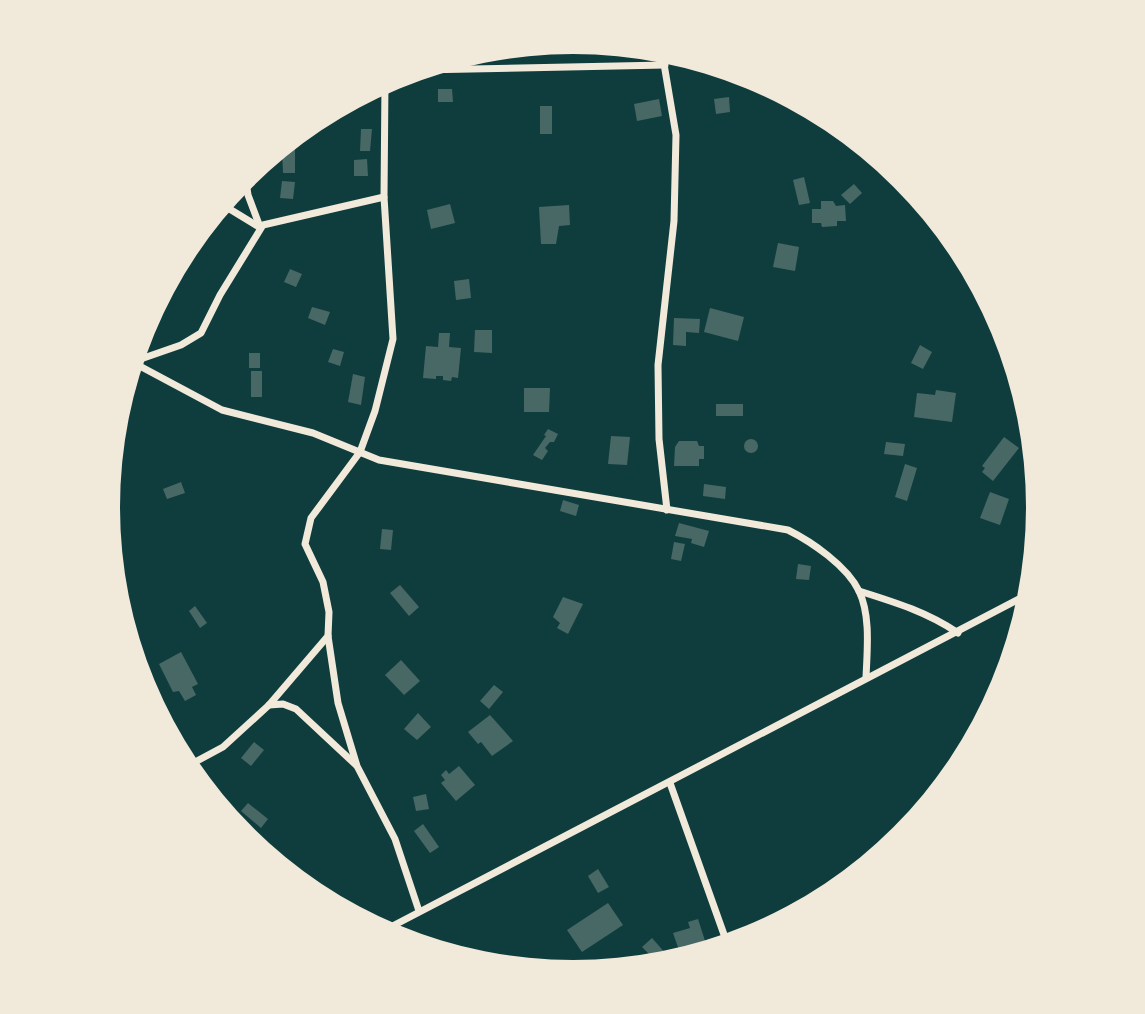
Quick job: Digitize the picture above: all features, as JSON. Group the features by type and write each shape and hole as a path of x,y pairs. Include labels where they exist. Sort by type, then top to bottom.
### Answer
{"street":[{"path":"456,69 657,62"},
{"path":"664,64 676,135 674,221 658,365 659,439 667,510"},
{"path":"385,95 384,197 393,339 375,411 360,452 311,518 305,544 323,582 338,703 357,766 395,839 419,911"},
{"path":"248,192 260,227"},
{"path":"145,358 181,345 201,333 260,227 269,222 384,197"},
{"path":"231,210 260,227"},
{"path":"142,367 222,410 313,433 379,460 788,530 807,539 832,559 859,591 867,625 866,678"},
{"path":"859,591 936,618 958,633"},
{"path":"395,924 1016,601"},
{"path":"197,761 223,747 269,705 328,636"},
{"path":"269,705 283,704 296,709 357,766"},
{"path":"670,783 724,934"}],"building":[{"path":"438,89 452,89 453,102 438,102"},
{"path":"729,97 730,112 716,114 714,99"},
{"path":"659,99 662,116 637,121 634,104"},
{"path":"540,106 552,106 552,134 540,134"},
{"path":"361,129 372,129 370,151 360,151"},
{"path":"295,150 295,173 283,173 282,159"},
{"path":"367,159 368,176 354,176 354,160"},
{"path":"804,177 810,203 799,205 793,180"},
{"path":"282,181 295,182 293,199 280,198"},
{"path":"854,184 862,193 850,204 841,195"},
{"path":"821,201 833,201 836,206 845,205 846,221 837,221 837,226 822,227 821,223 812,223 812,209 821,209"},
{"path":"450,204 455,223 431,229 427,210"},
{"path":"569,205 570,225 559,226 556,244 541,244 539,207"},
{"path":"778,243 799,247 795,271 773,267"},
{"path":"290,269 302,274 296,287 284,282"},
{"path":"469,279 471,298 456,300 454,281"},
{"path":"312,307 330,312 325,325 308,318"},
{"path":"710,308 744,317 738,341 704,332"},
{"path":"674,318 700,319 699,333 686,332 686,346 673,345"},
{"path":"475,330 492,330 492,353 474,352"},
{"path":"439,333 450,333 449,347 461,348 458,378 452,377 451,381 443,380 443,376 423,378 426,346 438,347"},
{"path":"920,345 932,352 923,369 911,363"},
{"path":"333,349 344,352 340,366 328,362"},
{"path":"249,353 260,353 260,368 249,368"},
{"path":"251,371 262,371 262,397 251,397"},
{"path":"353,374 365,377 361,405 348,402"},
{"path":"524,388 550,388 549,412 524,412"},
{"path":"936,390 956,393 952,422 914,417 917,393 935,395"},
{"path":"716,404 743,404 743,416 716,416"},
{"path":"548,429 558,434 554,442 545,448 548,451 542,460 533,455"},
{"path":"611,436 630,437 627,465 608,464"},
{"path":"1004,437 1019,448 993,481 982,472 985,468 982,466"},
{"path":"751,439 758,446 751,453 744,446"},
{"path":"679,441 697,441 699,446 704,446 704,459 699,459 699,466 674,466 675,447"},
{"path":"886,442 905,444 903,456 884,454"},
{"path":"905,464 917,468 907,501 895,497"},
{"path":"181,482 185,493 167,499 163,489"},
{"path":"704,484 726,487 725,499 703,496"},
{"path":"990,492 1009,499 1000,525 980,518"},
{"path":"563,500 579,505 576,516 560,511"},
{"path":"679,523 709,531 704,547 691,543 692,539 675,536"},
{"path":"382,529 393,530 391,550 380,549"},
{"path":"674,542 685,544 681,561 671,559"},
{"path":"798,564 811,566 809,580 796,579"},
{"path":"400,585 419,607 409,616 390,593"},
{"path":"563,597 583,604 568,634 557,628 560,623 553,617"},
{"path":"195,606 207,623 200,628 189,611"},
{"path":"181,652 198,684 192,687 196,695 185,701 179,691 173,692 159,664"},
{"path":"401,660 420,681 404,695 385,675"},
{"path":"494,685 503,692 489,709 480,701"},
{"path":"418,713 431,727 417,740 404,729"},
{"path":"490,715 513,741 492,756 468,732"},
{"path":"254,742 264,750 251,766 241,758"},
{"path":"459,766 475,785 456,801 441,783 445,780 441,775 446,770 449,774"},
{"path":"426,794 429,809 416,811 413,797"},
{"path":"248,803 268,819 261,828 241,811"},
{"path":"423,824 439,847 430,853 414,831"},
{"path":"598,869 609,887 598,893 588,876"},
{"path":"608,903 623,925 582,952 567,930"},
{"path":"698,919 705,940 678,947 673,933 690,928 688,922"},
{"path":"652,938 663,951 648,953 642,947"}]}
